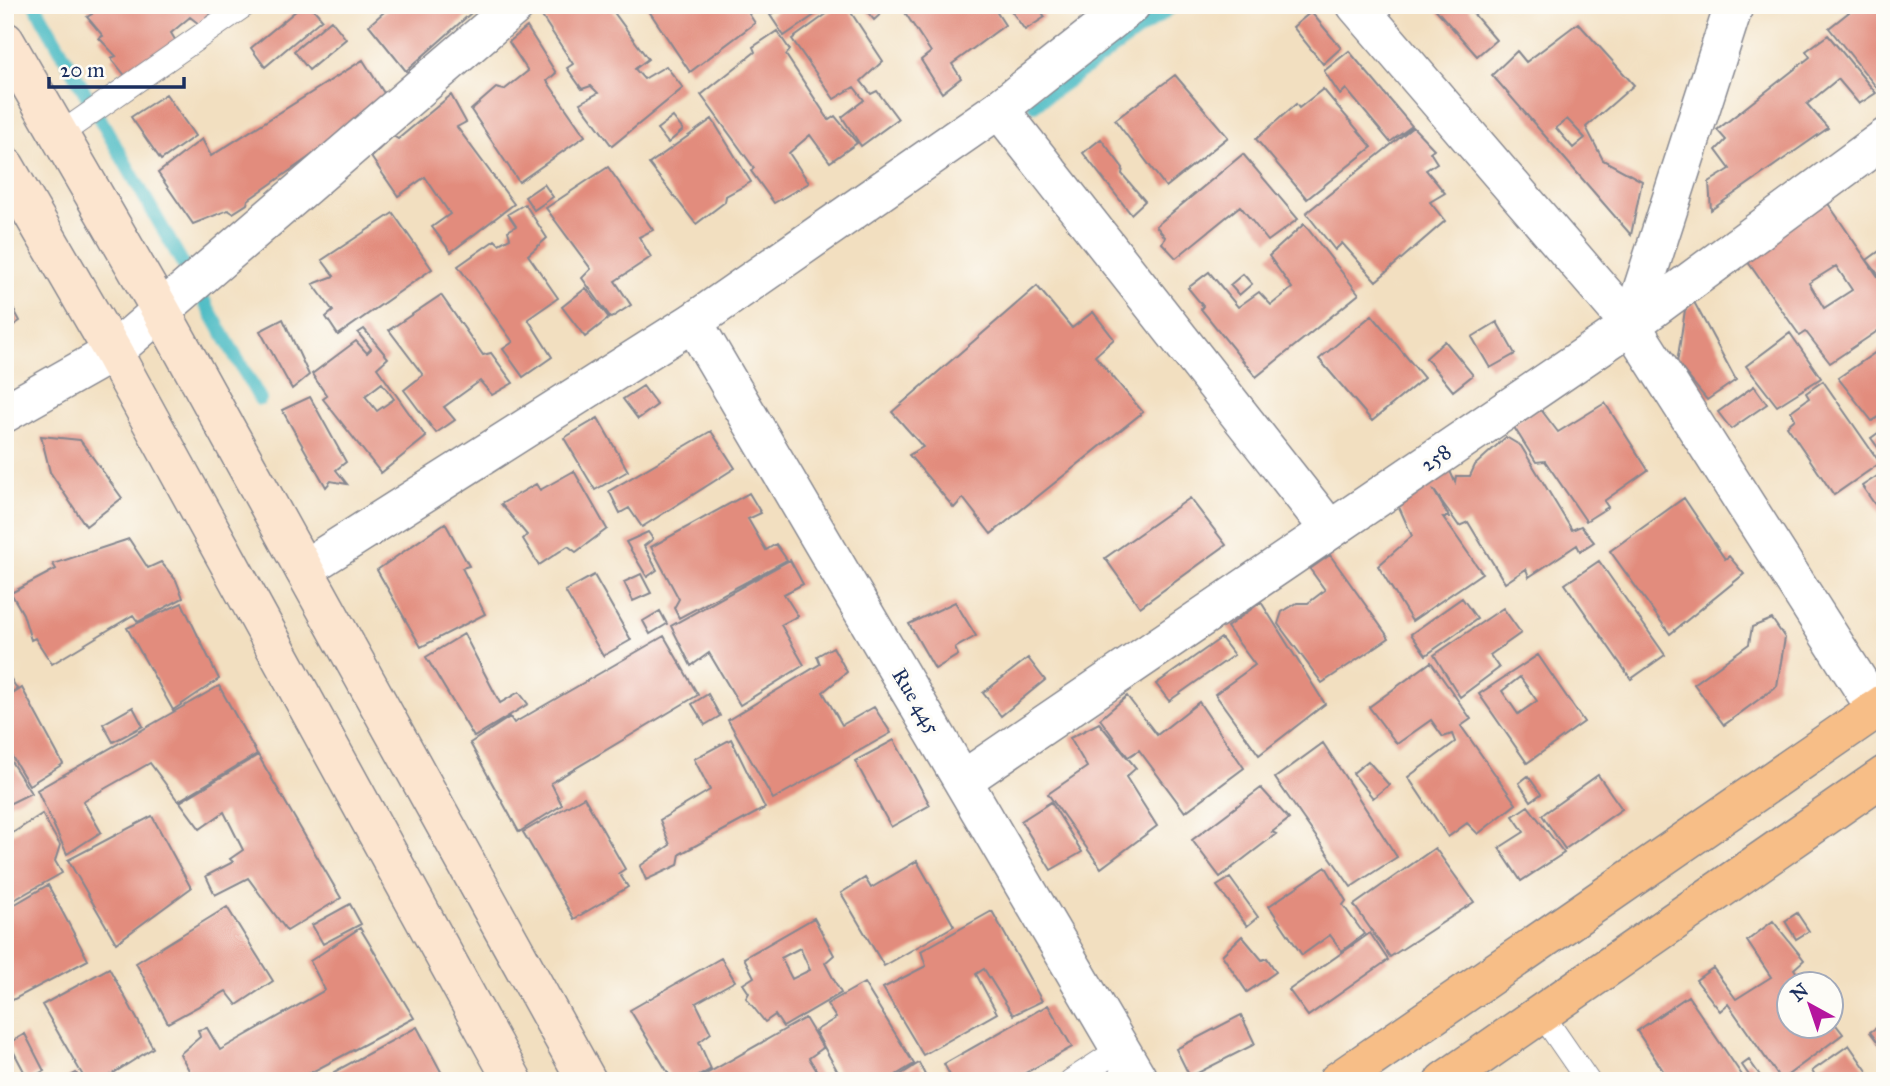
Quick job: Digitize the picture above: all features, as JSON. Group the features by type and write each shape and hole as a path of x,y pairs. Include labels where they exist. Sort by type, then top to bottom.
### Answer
{"main road":[{"path":"5,41 161,311 587,1081"},
{"path":"5,166 113,352 513,1081"},
{"path":"1338,1081 1880,706"},
{"path":"1444,1081 1885,775"}],"street":[{"path":"5,414 113,352 516,5"},
{"path":"303,569 693,322 999,109 1131,5"},
{"path":"1356,5 1631,325 1880,706"},
{"path":"1631,325 1734,5"},
{"path":"999,109 1330,530"},
{"name":"258","path":"963,780 1631,325 1885,138"},
{"name":"Rue 445","path":"693,322 1139,1081"}],"lane":[{"path":"59,135 245,5"},
{"path":"1541,1013 1588,1081"},
{"path":"1071,1081 1120,1049"}],"building":[{"path":"85,5 221,5 199,24 190,17 171,33 177,43 127,78 111,58 116,56 99,38 103,36 87,17 92,14"},
{"path":"303,5 310,5 322,19 265,67 251,48"},
{"path":"392,5 480,5 406,71 369,25"},
{"path":"547,5 572,5 576,11 590,5 619,5 613,11 648,59 635,69 644,79 666,66 683,88 612,146 580,103 598,93 591,86 582,89 567,68 573,64 539,12"},
{"path":"645,5 743,5 755,23 690,72"},
{"path":"785,5 829,5 784,36 770,15"},
{"path":"839,5 846,5 883,61 861,81 871,94 877,91 898,119 861,146 842,117 864,100 854,87 834,99 792,39"},
{"path":"862,5 879,5 884,11 874,20"},
{"path":"900,5 992,5 1005,25 952,64 961,78 942,93 921,60 931,52"},
{"path":"1007,5 1037,5 1045,17 1025,30"},
{"path":"1432,5 1466,5 1496,40 1477,56"},
{"path":"1858,5 1872,5 1876,9 1885,5 1885,98 1829,28"},
{"path":"1311,12 1341,48 1323,64 1293,27"},
{"path":"331,20 346,39 309,70 294,51"},
{"path":"1578,23 1634,85 1586,127 1603,160 1642,181 1631,235 1492,75 1517,51 1526,62","holes":["1567,119 1585,138 1573,148 1556,128"]},
{"path":"527,27 556,73 547,81 585,136 519,182 471,110 496,88 504,90 528,71 509,42"},
{"path":"777,31 790,50 786,55 829,120 835,116 857,143 830,162 810,135 789,153 809,183 774,203 751,171 754,168 701,95 755,52 753,47"},
{"path":"1828,35 1876,93 1859,104 1838,79 1807,104 1828,128 1711,210 1709,182 1730,169 1716,150 1726,140 1717,130 1810,57 1806,51"},
{"path":"1349,51 1412,126 1390,142 1346,89 1340,95 1324,71"},
{"path":"363,60 389,101 233,213 228,210 193,224 158,173 202,139 211,156"},
{"path":"1175,75 1228,137 1166,187 1115,120"},
{"path":"1323,89 1372,147 1307,199 1256,139 1296,104 1299,108"},
{"path":"166,94 195,136 161,160 131,117"},
{"path":"451,95 466,122 457,127 514,204 451,252 432,227 450,214 425,177 398,196 371,157 393,136 398,139"},
{"path":"673,117 683,130 668,143 657,129"},
{"path":"712,119 751,182 726,196 725,202 696,224 649,164"},
{"path":"1413,127 1434,149 1430,152 1437,163 1426,170 1445,193 1430,202 1445,221 1376,281 1342,243 1335,250 1306,213"},
{"path":"1101,139 1123,168 1122,174 1145,201 1131,214 1083,153"},
{"path":"1243,154 1298,219 1268,241 1240,206 1176,258 1162,243 1165,237 1156,226"},
{"path":"608,167 653,230 639,237 651,257 615,281 631,305 611,318 582,278 591,269 546,208"},
{"path":"544,184 553,197 534,210 525,197"},
{"path":"1827,202 1885,287 1885,326 1830,363 1806,332 1800,336 1743,255","holes":["1836,266 1852,290 1824,308 1809,283"]},
{"path":"525,204 547,238 528,255 558,298 528,319 552,357 523,377 503,349 513,342 458,266 495,240 499,244 510,238 508,231 516,226 508,214"},
{"path":"393,213 432,269 338,335 326,317 333,311 313,284 334,276 322,260"},
{"path":"1304,224 1359,294 1256,377 1201,309 1203,306 1188,288 1209,272 1238,307 1259,292 1271,305 1292,288 1269,256"},
{"path":"1885,247 1885,283 1867,260"},
{"path":"1243,274 1252,284 1239,295 1230,285"},
{"path":"1037,286 1072,328 1093,312 1114,339 1095,356 1143,412 991,534 963,498 954,508 909,455 923,447 892,412"},
{"path":"586,288 609,318 585,337 562,307"},
{"path":"5,293 20,321 5,331"},
{"path":"441,295 483,355 491,353 513,383 492,395 480,381 444,407 455,420 436,433 404,390 423,375 389,330"},
{"path":"1694,302 1736,380 1707,400 1677,363 1685,310"},
{"path":"1372,315 1424,378 1372,421 1319,359"},
{"path":"283,319 309,375 292,389 260,331"},
{"path":"1497,322 1515,354 1490,368 1472,337"},
{"path":"364,329 388,358 377,368 426,437 381,473 323,399 327,396 312,374 356,341 367,353 371,349 358,333","holes":["382,383 394,399 377,411 365,396"]},
{"path":"1790,333 1821,378 1777,406 1746,366"},
{"path":"1445,341 1473,375 1453,391 1426,358"},
{"path":"1885,346 1885,413 1872,421 1838,378"},
{"path":"1823,381 1880,463 1834,495 1787,426 1795,419 1791,411 1809,398 1806,393"},
{"path":"643,386 657,405 638,419 623,399"},
{"path":"1754,386 1767,404 1731,429 1718,412"},
{"path":"310,397 346,462 336,470 347,484 331,481 326,487 282,410"},
{"path":"1605,403 1648,470 1604,501 1608,507 1586,521 1545,461 1536,462 1512,424 1539,407 1558,432"},
{"path":"598,418 628,471 595,490 564,438"},
{"path":"1885,428 1885,457 1871,438"},
{"path":"711,431 735,468 642,527 629,508 620,513 609,491"},
{"path":"41,436 80,440 122,498 86,526 50,472"},
{"path":"1506,437 1521,446 1572,530 1581,526 1594,542 1580,551 1577,545 1529,577 1526,569 1505,583 1468,522 1459,526 1433,489 1449,517 1443,517 1482,573 1412,621 1378,566 1412,536 1399,507 1450,471 1455,482 1456,476 1470,476 1475,465"},
{"path":"574,471 607,529 576,552 568,546 539,565 523,539 527,535 501,504 536,484 540,490"},
{"path":"1885,471 1885,519 1862,486"},
{"path":"749,493 761,513 748,519 766,550 776,544 787,560 679,618 674,608 679,599 651,547"},
{"path":"1190,498 1226,545 1140,607 1105,558"},
{"path":"1684,498 1725,559 1729,556 1744,574 1670,634 1610,551"},
{"path":"445,523 469,566 462,568 485,614 421,647 377,570"},
{"path":"648,532 653,539 644,546 657,570 647,577 626,542"},
{"path":"129,539 148,568 161,562 176,580 183,598 138,622 133,615 52,664 35,638 31,640 23,614 11,593 56,569 53,564"},
{"path":"1330,555 1389,638 1322,683 1278,624 1282,612 1297,603 1308,603 1325,590 1310,569"},
{"path":"790,560 803,584 784,594 798,616 781,625 804,665 740,705 709,653 691,666 671,626"},
{"path":"1599,561 1665,655 1631,679 1565,584"},
{"path":"641,574 651,593 633,601 624,582"},
{"path":"594,575 631,640 603,656 565,591"},
{"path":"1462,598 1477,619 1426,655 1411,634"},
{"path":"955,602 976,636 955,648 958,655 935,669 909,624"},
{"path":"1261,602 1325,704 1259,755 1215,694 1255,665 1227,627"},
{"path":"182,603 219,679 173,710 127,628"},
{"path":"1503,608 1521,633 1490,655 1499,668 1460,697 1434,655"},
{"path":"660,611 667,624 650,634 643,621"},
{"path":"1772,619 1785,638 1777,686 1724,725 1694,684 1749,644 1752,627"},
{"path":"464,634 500,703 519,692 528,704 474,737 426,657"},
{"path":"664,636 698,695 551,783 562,805 519,832 470,743 510,717 514,723"},
{"path":"1221,638 1234,655 1169,701 1156,684"},
{"path":"833,647 847,672 823,692 842,725 874,707 891,733 773,799 728,720 820,664 817,656"},
{"path":"1538,655 1584,722 1527,763 1479,694","holes":["1520,677 1537,701 1518,714 1502,691"]},
{"path":"1028,658 1045,680 1001,716 983,693"},
{"path":"1431,662 1471,719 1461,726 1516,804 1478,834 1467,823 1448,837 1408,777 1455,742 1452,734 1443,737 1431,720 1397,744 1369,707"},
{"path":"5,669 17,689 5,696"},
{"path":"219,686 257,754 178,801 150,763 83,801 101,832 67,854 37,790"},
{"path":"22,688 63,764 29,785 5,745 5,699"},
{"path":"708,694 720,716 705,725 692,704"},
{"path":"1127,696 1157,735 1199,702 1244,768 1185,812 1139,750 1128,757 1100,719"},
{"path":"133,707 143,726 113,742 103,724"},
{"path":"1099,723 1136,768 1126,777 1157,826 1101,868 1048,794 1087,767 1070,738"},
{"path":"731,739 765,808 680,854 678,865 646,880 640,866 670,845 660,820 710,790 694,759"},
{"path":"894,740 930,805 891,827 855,761"},
{"path":"1323,743 1397,857 1351,887 1275,778"},
{"path":"5,752 31,793 5,806"},
{"path":"258,755 341,898 287,931 248,878 215,895 206,876 233,862 230,859 243,850 224,812 200,829 180,802"},
{"path":"1368,761 1389,785 1373,798 1353,773"},
{"path":"1598,775 1622,809 1565,849 1542,815"},
{"path":"1528,776 1541,794 1531,801 1519,783"},
{"path":"1261,788 1289,819 1272,832 1276,834 1220,877 1192,840"},
{"path":"584,797 625,869 619,873 628,887 574,919 523,832"},
{"path":"1051,802 1082,852 1051,870 1021,821"},
{"path":"1528,806 1564,853 1521,881 1499,848 1524,832 1513,816"},
{"path":"42,814 60,845 55,861 62,873 5,905 5,838"},
{"path":"152,816 191,888 116,943 68,860"},
{"path":"1435,848 1474,902 1390,957 1354,905"},
{"path":"917,861 954,926 884,966 841,893 865,878 871,888"},
{"path":"1326,867 1346,901 1343,905 1364,934 1342,951 1330,935 1302,955 1269,906"},
{"path":"1230,878 1258,917 1247,926 1217,886"},
{"path":"48,885 88,960 9,1002 5,995 5,910"},
{"path":"350,904 361,924 323,944 312,925"},
{"path":"227,907 273,981 237,1005 226,991 168,1023 136,963"},
{"path":"992,911 1042,1001 1013,1015 984,969 976,974 997,1013 923,1055 883,988 926,966 921,951"},
{"path":"1797,913 1809,931 1796,939 1785,921"},
{"path":"814,918 834,955 825,963 841,993 783,1027 775,1015 765,1022 746,998 749,993 743,984 754,977 744,958","holes":["800,948 810,970 792,979 781,958"]},
{"path":"1773,921 1804,960 1795,970 1774,970 1774,1040 1835,1040 1781,1080 1728,1004 1720,1011 1696,980 1713,968 1736,999 1771,977 1747,941"},
{"path":"360,928 414,1018 295,1081 195,1081 180,1054 200,1037 198,1030 207,1028 220,1050 325,990 310,961"},
{"path":"1370,933 1388,960 1308,1016 1289,990"},
{"path":"1242,936 1262,960 1267,958 1276,972 1247,992 1222,955"},
{"path":"721,958 735,981 696,1003 711,1033 699,1042 711,1069 690,1081 673,1081 630,1010"},
{"path":"109,968 153,1048 101,1081 86,1081 42,1005"},
{"path":"864,983 914,1064 886,1081 843,1081 815,1031 836,1018 827,1004"},
{"path":"1688,996 1746,1081 1670,1081 1637,1031"},
{"path":"1048,1005 1072,1047 1011,1081 953,1081 944,1064"},
{"path":"1241,1015 1255,1044 1190,1077 1176,1049"},
{"path":"805,1018 823,1048 809,1058 823,1081 694,1081"},
{"path":"1885,1022 1885,1052 1870,1032"},
{"path":"417,1027 446,1081 339,1081 334,1072"},
{"path":"25,1034 44,1071 28,1079 9,1043"},
{"path":"1849,1045 1874,1081 1818,1081 1812,1071"},
{"path":"1749,1060 1764,1081 1753,1081 1742,1065"},
{"path":"919,1063 928,1081 891,1081"},
{"path":"76,1073 81,1081 61,1081"}],"waterway":[{"path":"35,5 260,399"},
{"path":"1034,105 1174,5"}]}
